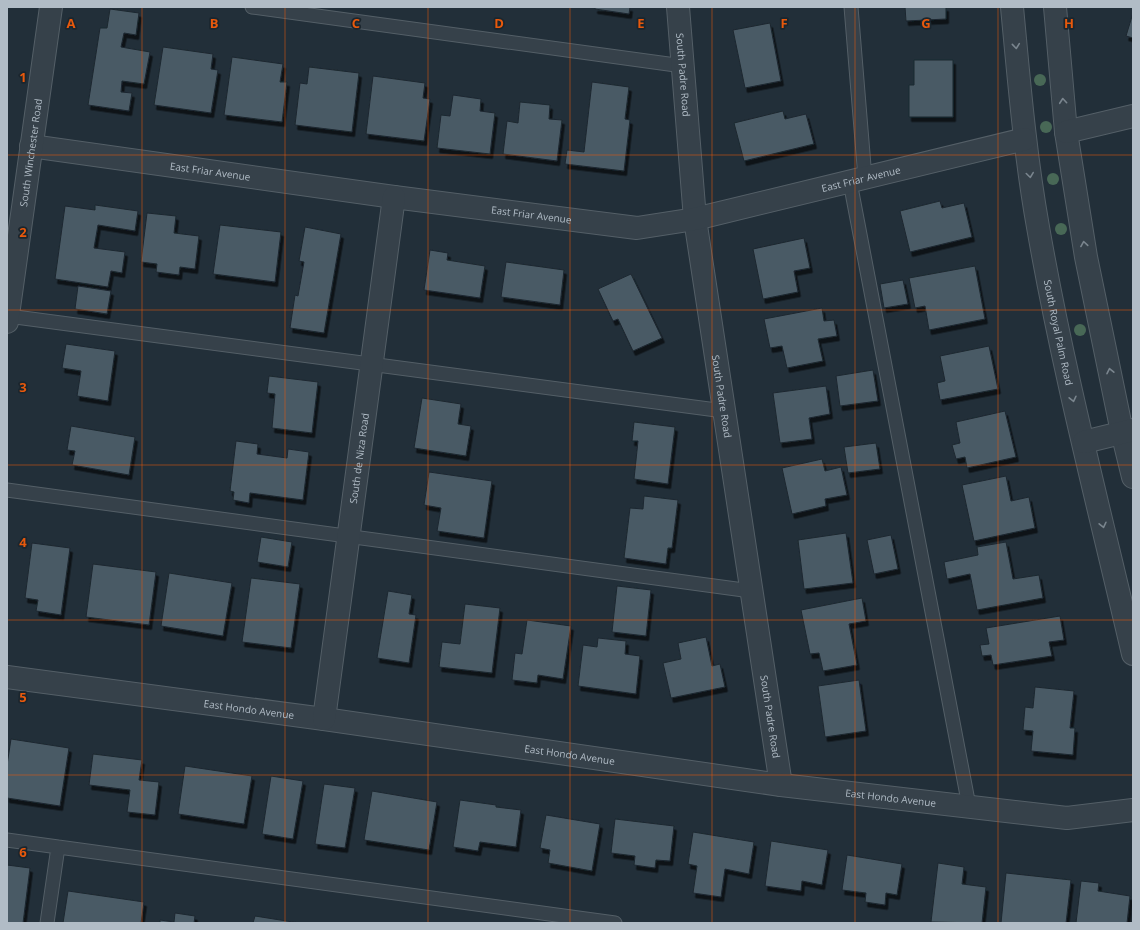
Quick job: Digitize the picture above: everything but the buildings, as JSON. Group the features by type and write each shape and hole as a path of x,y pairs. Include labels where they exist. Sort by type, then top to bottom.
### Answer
{"street":[{"name":"South Winchester Road","path":"7,319 51,7"},
{"name":"South Padre Road","path":"678,7 695,219 781,785"},
{"name":"South Royal Palm Road","path":"1012,7 1025,139 1038,226 1058,332 1133,654"},
{"path":"1055,7 1066,132 1086,257 1128,431 1133,477"},
{"path":"1066,132 1133,116"},
{"name":"East Friar Avenue","path":"31,146 394,197 637,228 695,219 1025,139"},
{"name":"South de Niza Road","path":"324,719 394,197"},
{"path":"1084,442 1128,431"},
{"name":"East Hondo Avenue","path":"7,677 324,719 781,785 1067,818 1133,810"}],"lane":[{"path":"252,7 683,66"},
{"path":"851,7 857,180 969,806"},
{"path":"7,319 372,363 724,411"},
{"path":"7,490 751,591"},
{"path":"7,840 615,923"},
{"path":"47,923 58,847"}]}
